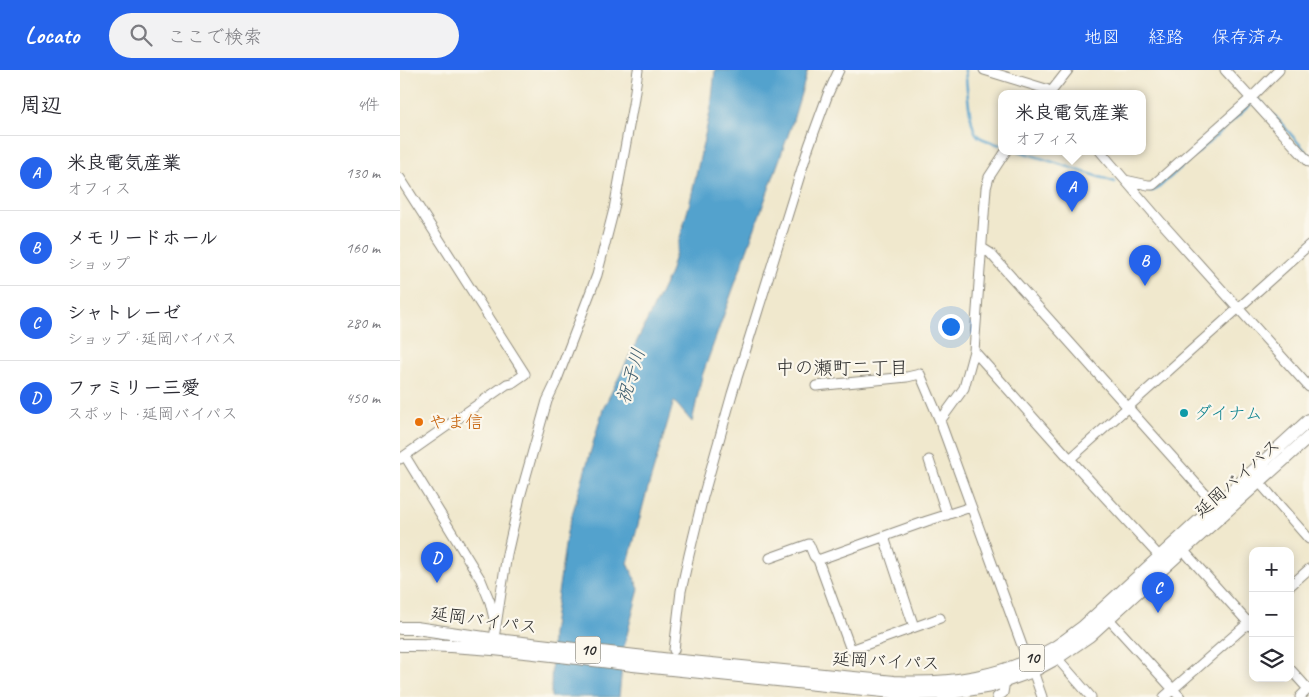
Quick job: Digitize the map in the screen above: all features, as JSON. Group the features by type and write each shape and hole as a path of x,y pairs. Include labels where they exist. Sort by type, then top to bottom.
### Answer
{"highway":[{"name":"延岡バイパス","path":"671,659 912,694 977,693 1006,682 1083,627 1309,420"},
{"name":"延岡バイパス","path":"400,645 499,645 671,659 919,683 953,681 1030,666 1057,658 1089,636 1309,437"},
{"name":"延岡バイパス","path":"400,628 416,628 499,645"}],"street":[{"path":"496,626 507,554 520,497 547,401 597,275 610,228 638,70"},
{"path":"671,659 681,591 703,497 809,146 839,70"},
{"path":"984,70 1047,90"},
{"path":"1052,90 1068,70"},
{"path":"1226,70 1309,162"},
{"path":"1124,180 1148,185 1154,184 1251,98 1279,70"},
{"path":"940,421 964,388 974,351 986,188 989,178 1003,155"},
{"path":"1103,155 1309,387"},
{"path":"400,178 525,374 512,383 507,384 403,457 481,580 490,602 499,645"},
{"path":"1070,459 1309,245"},
{"path":"982,248 990,253 1216,506"},
{"path":"974,351 1160,557"},
{"path":"816,386 920,374 940,421 1042,697"},
{"path":"929,460 947,515"},
{"path":"1259,482 1309,539"},
{"path":"818,560 971,507"},
{"path":"884,537 914,628"},
{"path":"770,558 809,544 814,556 818,560 851,650 940,618"},
{"path":"1183,550 1249,622"},
{"path":"1294,582 1309,569"},
{"path":"1108,618 1180,697"},
{"path":"1164,697 1249,626"},
{"path":"1057,658 1091,697"},
{"path":"1294,673 1309,690 1300,697"},
{"path":"1301,681 1309,674"},
{"path":"996,697 1003,693 1006,682"}],"water":[{"name":"祝子川","path":"715,70 808,70 791,127 702,376 692,422 674,401 628,563 639,589 624,646 619,697 551,697 552,634 567,532 603,409 670,273 690,202 711,108"}],"waterway":[{"path":"965,70 970,115 975,132 985,140 998,144"},
{"path":"1257,98 1264,105"},
{"path":"1144,189 1152,191 1157,189 1251,104"},
{"path":"1274,115 1309,155"},
{"path":"1031,155 1115,182"}],"place":[{"name":"米良電気産業","path":"1072,212"},
{"name":"メモリードホール","path":"1145,286"},
{"name":"ダイナム","path":"1184,413"},
{"name":"やま信","path":"419,422"},
{"name":"ファミリー三愛","path":"437,583"},
{"name":"シャトレーゼ","path":"1158,613"}],"district":[{"name":"中の瀬町二丁目","path":"842,368"}]}
